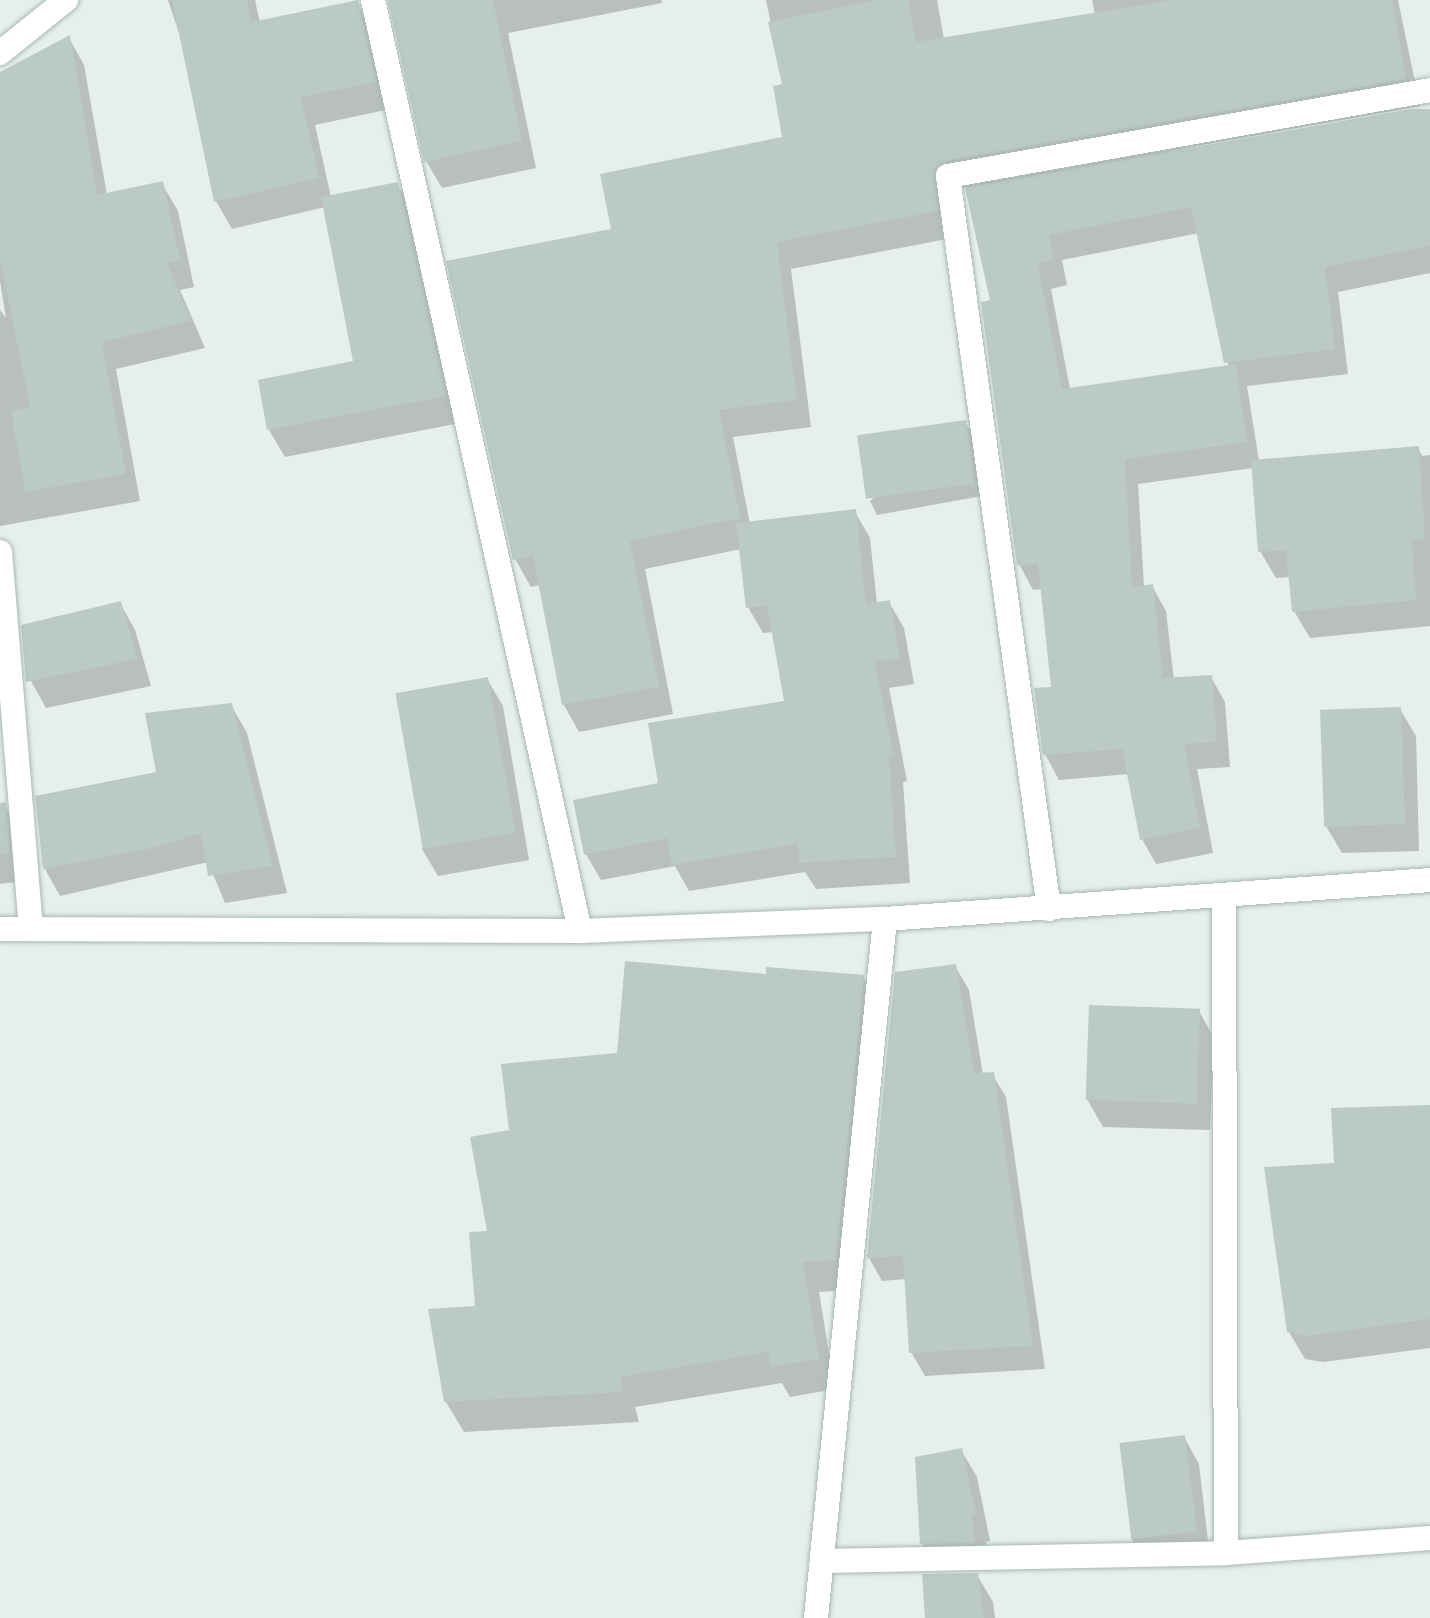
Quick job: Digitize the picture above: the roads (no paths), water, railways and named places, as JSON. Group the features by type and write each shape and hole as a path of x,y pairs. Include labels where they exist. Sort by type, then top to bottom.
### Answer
{"street":[{"path":"0,53 66,0"},
{"path":"373,0 580,931"},
{"path":"1049,909 948,176 1430,90"},
{"path":"0,552 31,929"},
{"path":"0,929 580,931 885,919 1224,898 1430,880"},
{"path":"1224,898 1226,1553"},
{"path":"816,1618 885,919"},
{"path":"823,1561 1226,1553 1430,1538"}]}
